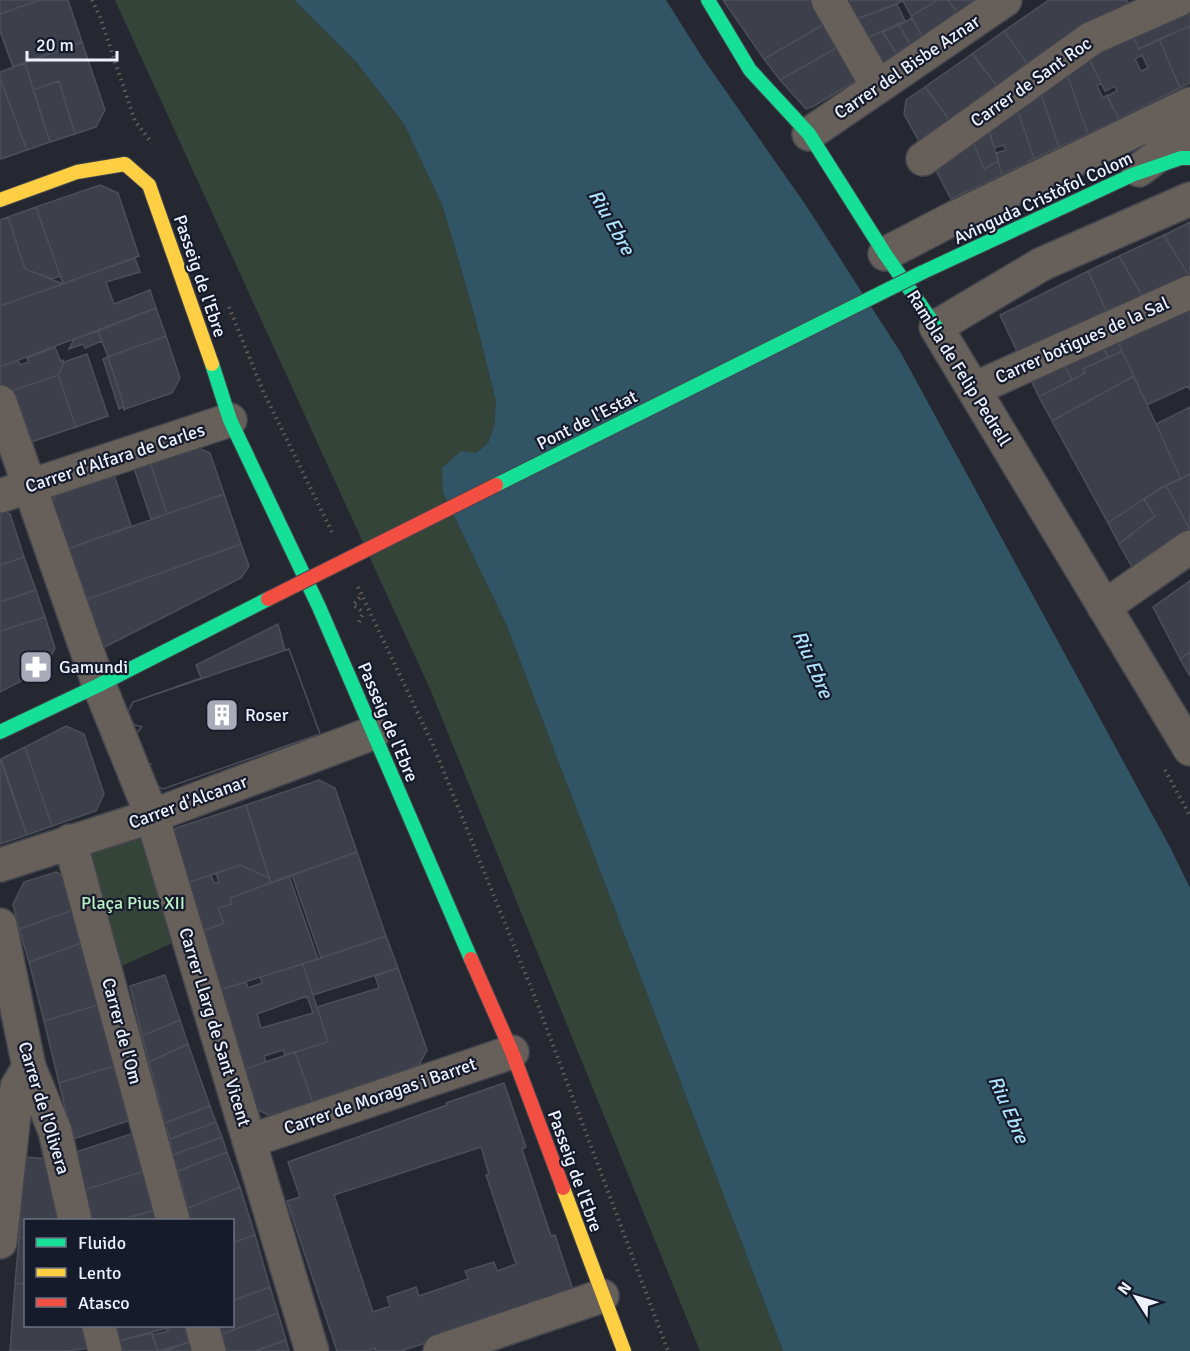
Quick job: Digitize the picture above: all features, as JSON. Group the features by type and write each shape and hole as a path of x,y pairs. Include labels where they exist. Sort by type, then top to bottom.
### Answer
{"street":[{"name":"Rambla de Felip Pedrell","path":"708,0 750,70 809,134 885,254 936,327 1190,749"},
{"path":"828,0 878,87"},
{"name":"Carrer del Bisbe Aznar","path":"809,134 1005,0"},
{"name":"Carrer de Sant Roc","path":"923,159 1092,38 1178,0"},
{"path":"885,254 968,210 1190,104"},
{"path":"1132,175 1187,149"},
{"name":"Passeig de l'Ebre","path":"0,200 74,172 106,165 125,165 149,185 190,298 230,420 319,607 512,1052 624,1351"},
{"name":"Avinguda Cristòfol Colom","path":"921,273 1132,175"},
{"path":"936,327 1042,264 1190,199"},
{"name":"Pont de l'Estat","path":"99,686 268,599 921,273"},
{"name":"Carrer botigues de la Sal","path":"974,389 1190,292"},
{"name":"Carrer Llarg de Sant Vicent","path":"0,402 15,491 152,816 312,1351"},
{"name":"Carrer d'Alfara de Carles","path":"15,491 230,420"},
{"path":"1104,607 1190,547"},
{"path":"0,732 99,686"},
{"name":"Carrer d'Alcanar","path":"0,865 152,816 373,733"},
{"name":"Carrer de l'Om","path":"70,841 173,1219"},
{"name":"Carrer de l'Olivera","path":"0,925 29,1067 55,1131 75,1219"},
{"name":"Carrer de Moragas i Barret","path":"249,1141 512,1052"},
{"path":"0,1242 17,1087 29,1067"},
{"path":"440,1351 602,1296"},
{"path":"99,1327 105,1351"},
{"path":"202,1327 209,1351"}],"path":[{"path":"92,0 100,17 135,121 158,151"},
{"path":"228,304 263,391 334,534"},
{"path":"357,585 433,745 536,1000 668,1351"},
{"path":"352,605 362,595"}],"green space":[{"path":"115,0 294,0 356,62 404,124 443,207 496,400 494,427 488,443 476,453 443,493 506,624 783,1351 700,1351 430,689"},
{"name":"Plaça Pius XII","path":"152,816 188,936 106,973 70,841"}],"water":[{"name":"Riu Ebre","path":"294,0 666,0 702,57 805,204 901,353 1171,849 1190,888 1190,1351 783,1351 506,624 443,493 442,468 461,451 476,453 488,443 494,427 496,401 443,207 404,124 356,62"}],"building":[{"path":"0,0 40,0 0,14"},
{"path":"40,0 68,0 82,42 13,67 0,31 0,14"},
{"path":"723,0 813,0 826,23 764,59"},
{"path":"852,0 938,0 911,16 903,1 852,21 843,5"},
{"path":"938,0 948,0 960,16 926,43 911,16"},
{"path":"948,0 981,0 960,16"},
{"path":"1049,0 1127,0 1133,13 1029,66 1004,31"},
{"path":"897,4 905,21 863,40 852,21"},
{"path":"1190,4 1190,26 1139,49 1131,31"},
{"path":"912,18 926,43 915,52 899,25"},
{"path":"826,23 838,47 780,80 764,59"},
{"path":"899,25 915,52 902,63 883,32"},
{"path":"1190,26 1190,83 1180,88 1159,39"},
{"path":"882,31 902,63 887,74 863,40"},
{"path":"1004,31 1029,66 999,88 972,54"},
{"path":"1131,31 1139,49 1159,39 1180,88 1119,119 1107,96 1117,91 1115,86 1105,91 1087,55","holes":["1142,55 1148,68 1141,71 1135,59"]},
{"path":"82,42 105,110 96,127 75,134 59,81 33,90 25,63"},
{"path":"838,47 856,81 806,109 780,80"},
{"path":"972,54 999,88 951,122 925,87"},
{"path":"1087,55 1101,83 1097,86 1103,98 1107,95 1119,119 1088,134 1065,69"},
{"path":"25,63 50,142 27,150 0,78 0,72"},
{"path":"1065,69 1088,134 1059,147 1039,88"},
{"path":"0,78 27,150 1,159 0,157"},
{"path":"59,81 75,134 50,142 33,90"},
{"path":"925,87 951,122 920,143 904,114 906,100"},
{"path":"1039,88 1059,147 1034,159 1016,106"},
{"path":"1016,106 1034,159 1002,175 996,153 1006,150 1003,145 994,148 988,127"},
{"path":"988,127 998,161 984,169 972,139"},
{"path":"972,139 984,169 998,161 1002,175 951,199 934,167"},
{"path":"100,185 118,193 139,256 63,284 36,207"},
{"path":"36,207 60,276 52,279 25,269 8,217"},
{"path":"8,217 25,269 63,284 0,306 0,220"},
{"path":"1190,222 1190,278 1164,235"},
{"path":"1164,235 1190,278 1148,306 1119,256"},
{"path":"1119,256 1148,306 1111,321 1088,271"},
{"path":"135,258 140,272 106,282 114,304 150,290 156,308 0,367 0,306"},
{"path":"1088,271 1111,321 1021,360 1000,315"},
{"path":"1190,305 1190,390 1188,386 1147,405 1113,331"},
{"path":"156,308 166,336 108,357 98,331"},
{"path":"98,331 102,341 85,348 83,344 69,349 74,339"},
{"path":"1113,331 1122,351 1108,358 1099,337"},
{"path":"166,336 180,378 172,393 125,409 108,357"},
{"path":"1099,337 1108,357 1083,369 1085,373 1072,380 1059,355"},
{"path":"55,347 61,362 63,360 64,362 58,375 0,395 0,367 18,360 20,365 29,362 27,358"},
{"path":"1122,351 1134,376 1052,421 1039,397 1085,373 1083,369"},
{"path":"87,354 108,416 76,427 58,375 64,362"},
{"path":"1059,355 1072,380 1039,397 1026,370"},
{"path":"108,357 124,410 123,407 119,409 103,359"},
{"path":"58,375 76,427 28,443 0,395"},
{"path":"1134,376 1181,479 1162,487 1108,523 1052,421"},
{"path":"1190,407 1190,474 1181,479 1156,424"},
{"path":"194,446 210,453 224,494 167,514 150,462"},
{"path":"150,462 167,514 151,519 134,468"},
{"path":"1190,474 1190,530 1166,485"},
{"path":"114,475 131,526 59,552 46,512 55,496"},
{"path":"1166,485 1190,530 1190,541 1137,576 1119,544 1155,516 1144,499"},
{"path":"224,494 241,544 77,603 59,552"},
{"path":"1144,499 1155,516 1119,544 1108,523"},
{"path":"0,509 10,514 24,557 0,565"},
{"path":"241,544 249,566 241,578 105,647 88,639 77,603"},
{"path":"24,557 36,590 0,602 0,565"},
{"path":"1190,581 1190,652 1180,659 1153,607"},
{"path":"36,590 45,617 0,631 0,602"},
{"path":"45,617 55,648 45,669 0,692 0,631"},
{"name":"Roser","path":"278,624 285,650 289,649 320,734 163,789 151,783 147,771 151,764 147,763 135,735 142,727 132,724 128,712 133,702 201,678 196,665"},
{"name":"Roser","path":"289,649 320,734 163,789 151,783 147,771 151,764 147,763 135,735 142,727 132,724 128,712 133,702"},
{"path":"1190,652 1190,676 1180,659"},
{"path":"66,726 84,734 104,794 96,811 52,826 25,747"},
{"path":"25,747 52,826 27,835 1,759"},
{"path":"0,759 27,835 0,844"},
{"path":"319,780 335,788 357,852 271,883 246,805"},
{"path":"246,805 269,878 240,865 181,885 168,845 176,828"},
{"path":"357,852 386,936 321,958 292,875"},
{"path":"240,865 269,878 271,883 230,898 232,904 218,908 224,923 197,933 181,885 211,875 214,883 219,882 216,873"},
{"path":"56,872 67,879 76,909 19,929 13,904 24,882"},
{"path":"289,876 318,959 216,991 197,933 224,923 218,908 232,904 230,898"},
{"path":"76,909 84,942 29,962 19,929"},
{"path":"386,936 398,968 313,995 303,964"},
{"path":"84,942 101,1004 44,1021 29,962"},
{"path":"303,964 328,1042 285,1055 283,1050 264,1056 266,1062 242,1070 216,991 246,982 248,988 262,983 260,977","holes":["307,996 313,1013 261,1028 257,1014"]},
{"path":"398,968 427,1050 419,1065 313,1103 295,1052 328,1042 317,1007 379,988 375,976"},
{"path":"165,975 180,1020 142,1036 130,986"},
{"path":"101,1004 117,1065 59,1083 44,1021"},
{"path":"180,1020 188,1044 149,1062 142,1036"},
{"path":"188,1044 210,1106 165,1123 149,1062"},
{"path":"295,1052 313,1103 272,1117 256,1109 242,1070"},
{"path":"117,1065 131,1120 73,1139 59,1083"},
{"path":"504,1083 526,1147 522,1149 551,1236 555,1235 575,1296 401,1351 376,1351 375,1348 369,1351 337,1351 287,1201 300,1197 288,1162 447,1105 446,1103","holes":["481,1147 489,1174 486,1175 516,1264 497,1271 494,1262 465,1271 468,1279 419,1296 416,1287 387,1297 390,1306 373,1312 334,1195"]},
{"path":"210,1106 216,1122 170,1139 165,1123"},
{"path":"216,1122 222,1137 173,1155 170,1139"},
{"path":"134,1133 145,1171 84,1190 76,1152"},
{"path":"222,1137 227,1152 178,1171 173,1155"},
{"path":"227,1152 240,1187 188,1208 178,1171"},
{"path":"25,1157 50,1159 64,1219 24,1219 24,1237 19,1238"},
{"path":"145,1171 155,1210 124,1219 91,1219 84,1190"},
{"path":"240,1187 255,1235 234,1242 234,1219 191,1219 188,1208"},
{"path":"155,1210 157,1219 124,1219"},
{"path":"255,1235 270,1287 234,1300 234,1242"},
{"path":"24,1237 24,1283 15,1284 19,1238"},
{"path":"24,1283 24,1327 86,1327 91,1348 65,1351 10,1351 15,1284"},
{"path":"270,1287 278,1313 222,1334 220,1327 234,1327 234,1300"},
{"path":"278,1313 286,1340 255,1351 227,1351 222,1334"},
{"path":"111,1327 171,1327 114,1342"},
{"path":"186,1327 190,1342 158,1351 152,1335 168,1331 167,1329"},
{"path":"152,1333 158,1351 116,1351 114,1342"},
{"path":"286,1340 289,1351 255,1351 267,1347"},
{"path":"190,1342 192,1351 163,1351 170,1349"}],"traffic: fast":[{"path":"708,0 750,70 809,134 885,254 936,327"},
{"path":"921,273 1132,175 1181,158 1190,158"},
{"path":"496,485 921,273"},
{"path":"212,364 230,420 319,607 471,959"},
{"path":"0,732 99,685 268,599"}],"traffic: slow":[{"path":"0,200 77,172 125,164 149,185 212,364"},
{"path":"563,1188 624,1351"}],"traffic: jam":[{"path":"268,599 496,485"},
{"path":"471,959 512,1052 563,1188"}],"place":[{"name":"Gamundi","path":"36,667"},
{"name":"Roser","path":"222,715"}]}
